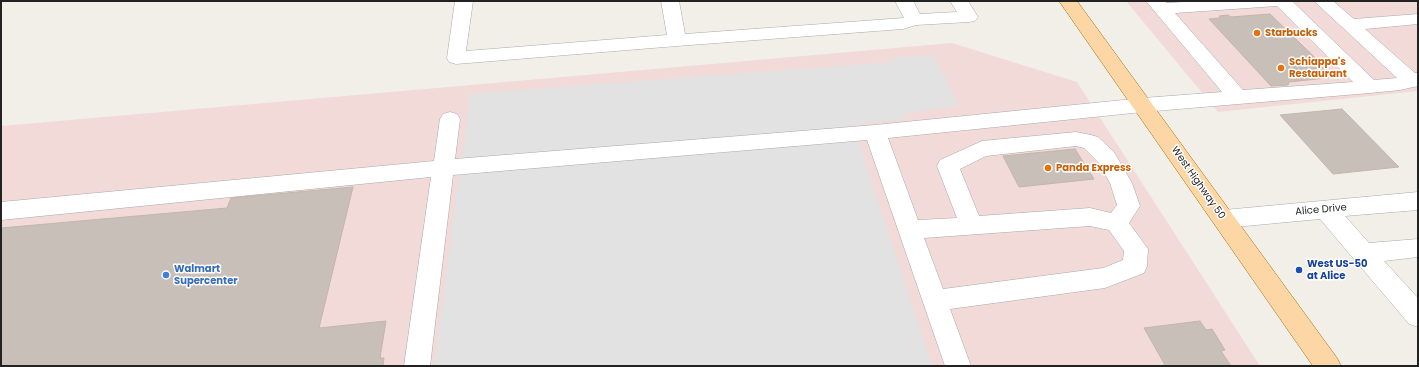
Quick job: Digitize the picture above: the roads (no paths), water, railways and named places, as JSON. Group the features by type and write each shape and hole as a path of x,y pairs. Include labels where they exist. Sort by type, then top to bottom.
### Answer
{"main road":[{"name":"West Highway 50","path":"1068,1 1328,366"}],"street":[{"path":"464,1 456,58 903,24 914,20 968,17 959,1"},
{"path":"670,1 677,40"},
{"path":"904,1 914,20"},
{"path":"1158,5 1276,1"},
{"path":"1282,1 1370,87"},
{"path":"1323,1 1415,80"},
{"path":"1158,5 1238,98"},
{"path":"1350,25 1418,19"},
{"path":"1,211 444,168 875,132 1143,105 1370,87 1400,84 1415,80"},
{"path":"417,366 450,119"},
{"path":"875,132 958,366"},
{"path":"972,226 948,166 982,149 1076,139 1091,142 1106,157 1121,183 1129,206 1116,223"},
{"name":"Alice Drive","path":"1224,219 1418,201"},
{"path":"1325,210 1418,316"},
{"path":"910,230 1090,218 1116,223 1136,249 1135,266 1105,278 934,301"},
{"path":"1363,253 1418,248"}],"place":[{"name":"Starbucks","path":"1257,33"},
{"name":"Schiappa's Restaurant","path":"1281,68"},
{"name":"Panda Express","path":"1048,168"},
{"name":"West US-50 at Alice","path":"1299,270"},
{"name":"Walmart Supercenter","path":"166,275"}]}
